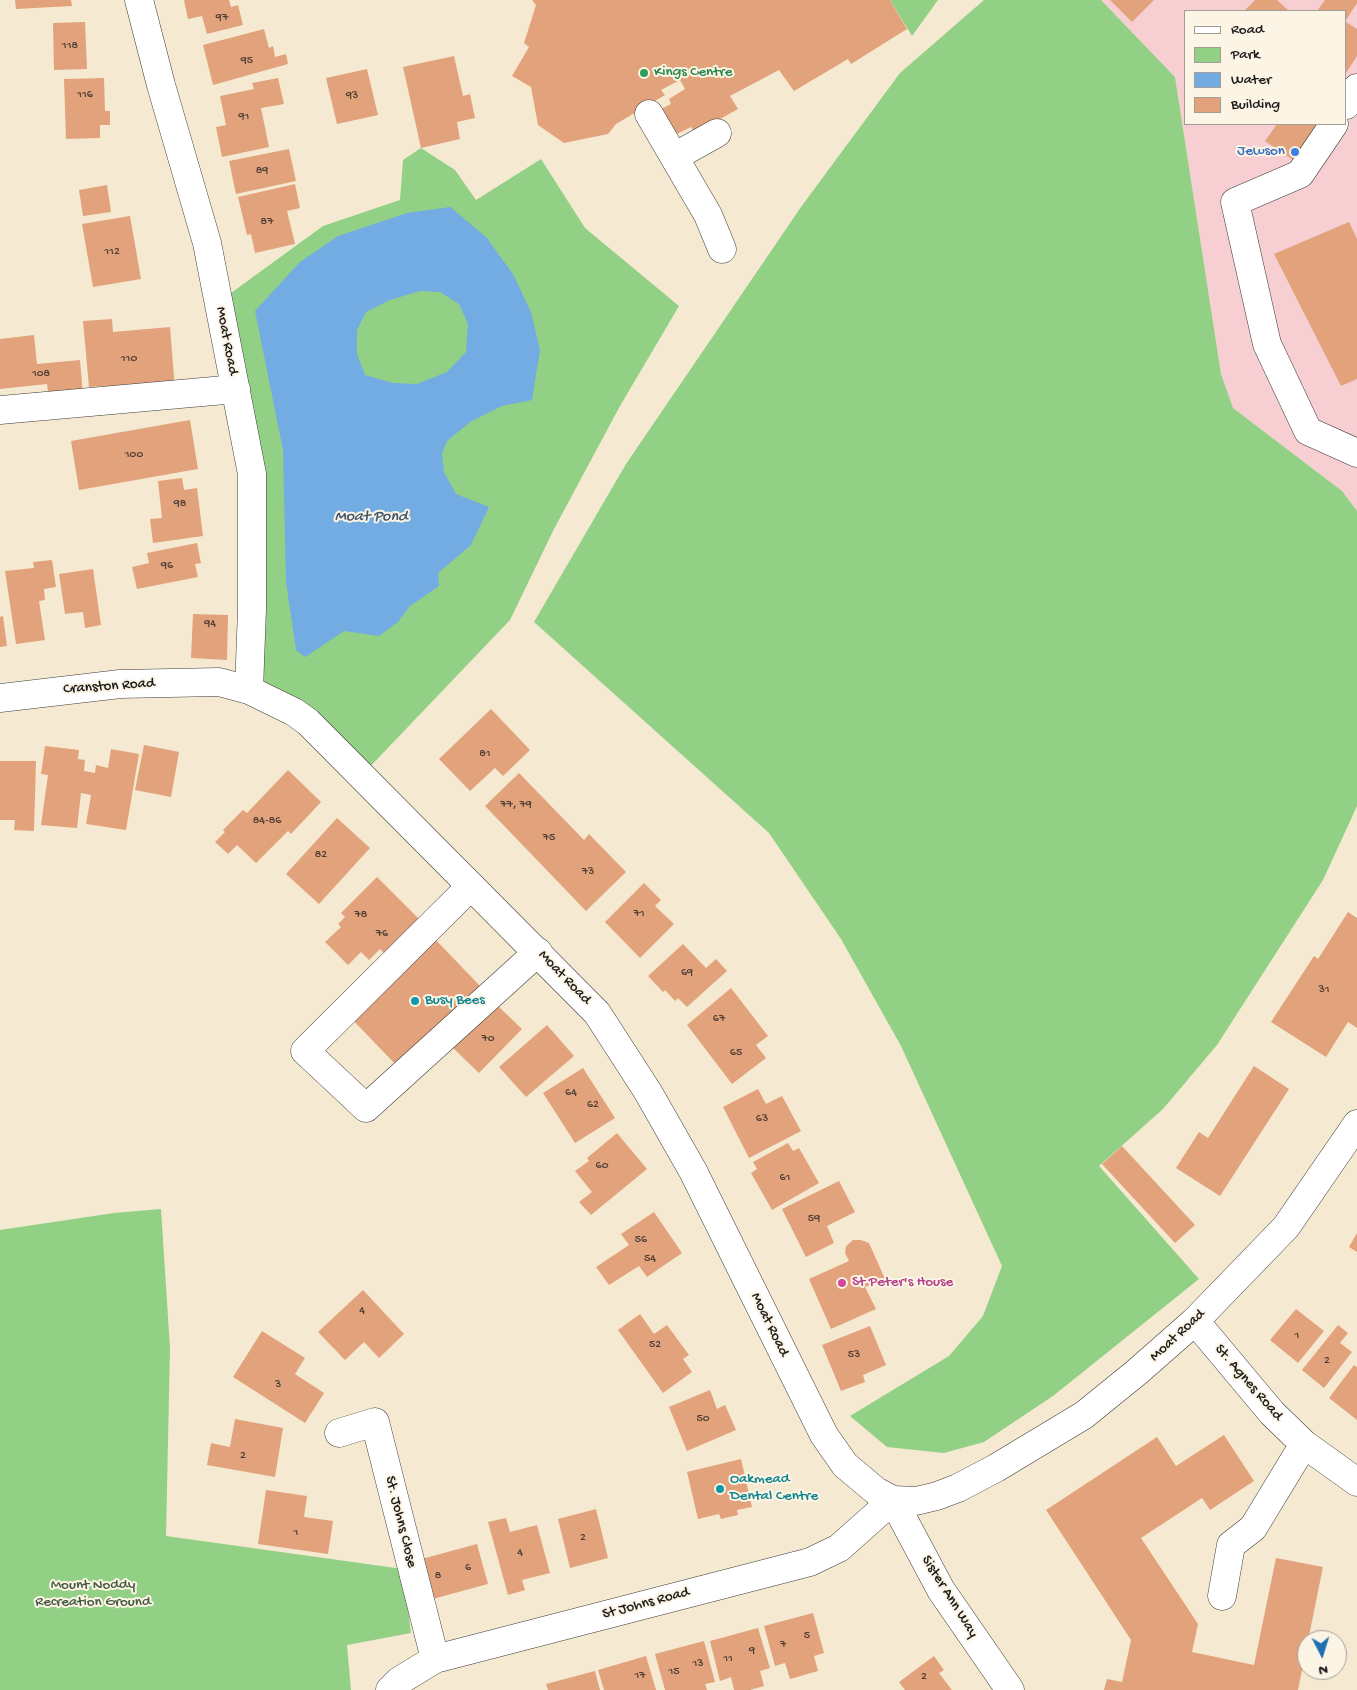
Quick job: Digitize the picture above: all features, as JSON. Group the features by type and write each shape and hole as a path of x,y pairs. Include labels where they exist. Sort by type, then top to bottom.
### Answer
{"street":[{"name":"Moat Road","path":"139,0 160,85 207,243 252,474 250,690"},
{"path":"1347,103 1357,88"},
{"path":"649,114 708,215 722,249"},
{"path":"1333,125 1300,174 1234,202 1267,344 1308,431 1357,453"},
{"path":"674,157 717,133"},
{"path":"0,410 236,389"},
{"name":"Moat Road","path":"218,682 250,690 294,712 308,722 597,1013 648,1092 694,1171 824,1435 846,1465 876,1491 893,1500 916,1501 958,1488 996,1468 1084,1415 1195,1321 1286,1227 1357,1124"},
{"name":"Cranston Road","path":"0,698 120,684 218,682"},
{"path":"471,886 305,1051 366,1108 538,952"},
{"name":"St. Agnes Road","path":"1195,1321 1272,1413 1304,1444 1357,1482"},
{"name":"St. Johns Close","path":"338,1433 375,1422 435,1659"},
{"path":"1222,1596 1231,1545 1253,1528 1304,1444"},
{"name":"St Johns Road","path":"390,1690 399,1681 435,1659 810,1562 839,1548 893,1500"},
{"name":"Sister Ann Way","path":"893,1500 941,1590 1010,1690"}],"shaded area":[{"path":"1101,0 1357,0 1357,511 1342,491 1233,408 1221,374 1175,77"}],"green space":[{"path":"890,0 938,0 912,36"},
{"path":"984,0 1101,0 1175,77 1221,374 1233,408 1342,491 1357,511 1357,806 1323,880 1217,1045 1163,1109 1099,1166 1199,1279 1053,1396 984,1442 944,1453 887,1447 850,1416 949,1356 983,1316 1002,1266 901,1046 841,939 769,833 534,622 626,464 801,207 900,73"},
{"path":"421,148 455,170 476,200 541,159 585,228 679,306 620,406 554,529 510,620 364,773 249,690 252,474 217,296 231,293 323,226 400,200 403,160"},
{"name":"Mount Noddy Recreation Ground","path":"161,1209 170,1348 166,1536 403,1569 411,1633 347,1645 351,1690 0,1690 0,1230 114,1213"}],"water":[{"name":"Moat Pond","path":"450,207 486,237 513,274 531,312 540,350 532,400 502,406 470,422 447,441 442,454 444,472 456,494 489,507 471,545 438,573 439,586 410,606 398,622 379,636 344,631 305,657 296,650 286,582 283,450 255,311 300,262 338,236 407,213","holes":["420,291 440,292 459,304 468,324 466,352 447,372 417,384 393,383 365,375 357,354 357,330 366,312 390,300"]}],"building":[{"path":"15,0 71,0 72,6 16,9"},
{"path":"184,0 229,0 231,7 238,5 243,25 207,34 202,16 188,19"},
{"name":"Kings Centre","path":"532,0 890,0 907,29 851,64 848,59 794,91 779,70 730,96 738,109 695,133 691,127 677,134 661,109 671,104 669,99 685,89 680,80 661,90 665,95 616,124 608,134 564,143 538,125 531,87 512,76 529,47 524,43 536,5"},
{"path":"1110,0 1154,0 1132,22"},
{"path":"1255,0 1277,0 1288,10 1245,10"},
{"path":"1325,0 1357,0 1347,18 1347,10 1318,10"},
{"path":"85,22 87,69 54,70 53,23"},
{"path":"1347,23 1357,29 1357,56 1347,71"},
{"path":"264,29 269,48 273,46 275,57 286,54 288,64 213,85 203,45"},
{"path":"454,56 463,96 470,94 475,118 457,122 460,139 421,148 403,67"},
{"path":"367,69 378,115 337,124 326,78"},
{"path":"104,78 105,111 110,111 110,125 100,125 100,138 66,139 64,79"},
{"path":"278,78 284,104 261,108 269,147 222,157 216,127 226,125 220,96 254,89 252,83"},
{"name":"Jewson","path":"1276,125 1325,125 1299,164 1265,141"},
{"path":"289,149 296,181 236,194 229,161"},
{"path":"295,184 300,208 287,211 295,244 255,253 251,234 247,235 238,197"},
{"path":"107,185 111,212 83,216 79,190"},
{"path":"130,216 141,279 93,287 82,224"},
{"path":"1349,222 1357,239 1357,379 1341,386 1274,254"},
{"path":"112,319 113,332 170,327 175,389 107,394 106,386 89,387 83,321"},
{"path":"34,335 37,364 80,360 83,394 49,398 47,384 0,389 0,339"},
{"path":"190,420 198,469 79,490 71,441"},
{"path":"182,478 184,490 197,488 203,536 153,543 150,519 162,518 158,481"},
{"path":"197,543 201,563 195,564 198,577 137,589 132,567 149,563 147,553"},
{"path":"52,560 56,587 44,589 45,600 39,601 45,640 16,644 5,571 34,568 33,562"},
{"path":"93,569 101,625 85,628 83,612 65,614 59,574"},
{"path":"193,614 228,615 227,660 191,658"},
{"path":"3,616 7,646 0,647 0,617"},
{"path":"491,709 530,750 503,776 495,768 470,791 439,759"},
{"path":"144,745 179,752 171,797 135,790"},
{"path":"45,746 79,750 78,759 85,760 84,771 95,773 96,765 108,768 111,749 139,754 126,830 86,824 91,795 81,793 77,828 41,825 48,775 41,774"},
{"path":"0,761 36,761 34,831 14,830 15,820 0,820"},
{"path":"288,770 321,802 291,834 288,831 256,863 237,845 228,854 215,842 225,832 223,830 243,810 247,813"},
{"path":"519,773 584,840 589,834 626,872 586,911 485,806"},
{"path":"337,818 370,848 319,904 286,874"},
{"path":"377,877 419,919 385,954 380,949 369,960 361,952 348,965 325,942 341,927 338,924 345,917 341,913"},
{"path":"644,883 661,900 655,906 674,924 640,958 605,922"},
{"path":"1348,912 1357,918 1357,1028 1348,1022 1326,1057 1271,1022 1314,956 1318,959"},
{"name":"Busy Bees","path":"431,935 482,988 399,1068 348,1015"},
{"path":"683,944 706,968 716,959 727,971 687,1007 678,998 675,1001 665,990 663,992 648,976"},
{"path":"731,988 768,1036 756,1045 766,1058 732,1084 687,1025"},
{"path":"497,1005 522,1029 479,1073 453,1048"},
{"path":"547,1025 574,1056 526,1097 499,1067"},
{"path":"1254,1066 1289,1089 1220,1196 1176,1168 1199,1132 1208,1138"},
{"path":"583,1068 615,1118 575,1143 543,1093"},
{"path":"758,1089 766,1104 782,1096 801,1131 749,1158 723,1107"},
{"path":"617,1133 647,1169 591,1215 579,1202 592,1192 575,1171 589,1161 587,1158"},
{"path":"788,1143 793,1151 799,1148 819,1183 772,1210 751,1173 757,1169 753,1162"},
{"path":"1122,1146 1195,1225 1175,1243 1102,1164"},
{"path":"839,1181 855,1212 827,1226 834,1243 806,1257 782,1209"},
{"path":"654,1212 682,1253 647,1277 639,1266 609,1285 596,1267 629,1245 621,1234"},
{"path":"1357,1233 1357,1252 1349,1247"},
{"name":"St Peter's House","path":"853,1240 869,1243 885,1279 865,1287 876,1309 831,1329 809,1279 849,1261 845,1253 846,1246"},
{"path":"363,1290 404,1334 379,1358 364,1342 345,1360 318,1332"},
{"path":"1296,1309 1324,1331 1298,1363 1270,1340"},
{"path":"640,1314 654,1334 667,1325 689,1355 683,1359 692,1372 663,1393 618,1330"},
{"path":"1338,1325 1348,1333 1340,1343 1352,1352 1324,1388 1302,1370"},
{"path":"870,1326 886,1365 863,1375 865,1382 841,1391 822,1345"},
{"path":"262,1331 305,1358 295,1374 324,1393 305,1423 233,1377"},
{"path":"1354,1365 1357,1367 1357,1420 1329,1398"},
{"path":"710,1390 717,1409 725,1405 736,1430 687,1451 669,1407"},
{"path":"235,1419 283,1428 275,1477 207,1465 211,1443 230,1447"},
{"path":"1224,1435 1254,1481 1210,1510 1202,1498 1141,1538 1198,1624 1192,1652 1254,1665 1276,1558 1323,1567 1310,1630 1297,1630 1297,1680 1300,1680 1298,1690 1104,1690 1107,1679 1122,1682 1131,1640 1046,1510 1157,1437 1176,1466"},
{"name":"Oakmead Dental Centre","path":"741,1459 752,1507 737,1510 738,1515 721,1519 719,1514 698,1519 687,1472"},
{"path":"266,1490 307,1496 304,1517 333,1521 328,1554 258,1544"},
{"path":"596,1509 608,1558 570,1568 558,1519"},
{"path":"506,1518 510,1532 537,1525 550,1573 522,1580 525,1590 508,1595 488,1522"},
{"path":"477,1544 488,1584 429,1600 418,1560"},
{"path":"813,1613 824,1653 814,1656 818,1671 790,1679 785,1663 775,1666 764,1626"},
{"path":"758,1628 770,1668 760,1671 764,1686 750,1690 734,1690 731,1677 720,1681 710,1641"},
{"path":"704,1641 715,1682 705,1684 707,1690 665,1690 655,1654"},
{"path":"646,1656 656,1690 604,1690 598,1670"},
{"path":"934,1656 944,1670 939,1673 952,1690 905,1690 899,1682"},
{"path":"595,1671 600,1690 548,1690 546,1684"}],"place":[{"name":"Kings Centre","path":"644,73"},
{"name":"Jewson","path":"1295,152"},
{"name":"Busy Bees","path":"415,1001"},
{"name":"St Peter's House","path":"842,1283"},
{"name":"Oakmead Dental Centre","path":"720,1489"}]}
